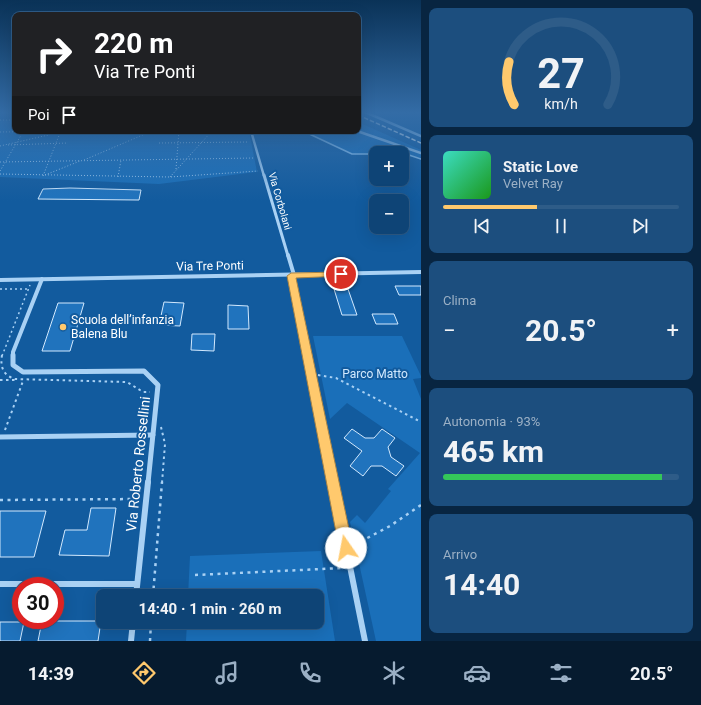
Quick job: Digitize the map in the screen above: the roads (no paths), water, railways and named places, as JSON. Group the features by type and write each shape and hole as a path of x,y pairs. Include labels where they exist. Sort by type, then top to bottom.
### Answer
{"street":[{"name":"Via Corbolani","path":"254,142 292,276 365,641"},
{"path":"389,142 421,153"},
{"name":"Via Tre Ponti","path":"0,280 292,276 421,272"},
{"name":"Via Roberto Rossellini","path":"42,279 13,352 13,365 23,372 144,371 158,386 137,589"},
{"path":"1,437 153,435"},
{"path":"0,584 137,584"},
{"path":"131,641 132,629"}],"waterway":[{"path":"326,142 352,154 369,154"},
{"path":"409,155 421,159"}],"place":[{"name":"Scuola dell’infanzia Balena Blu","path":"63,327"}],"park label":[{"name":"Parco Matto","path":"375,374"}]}
